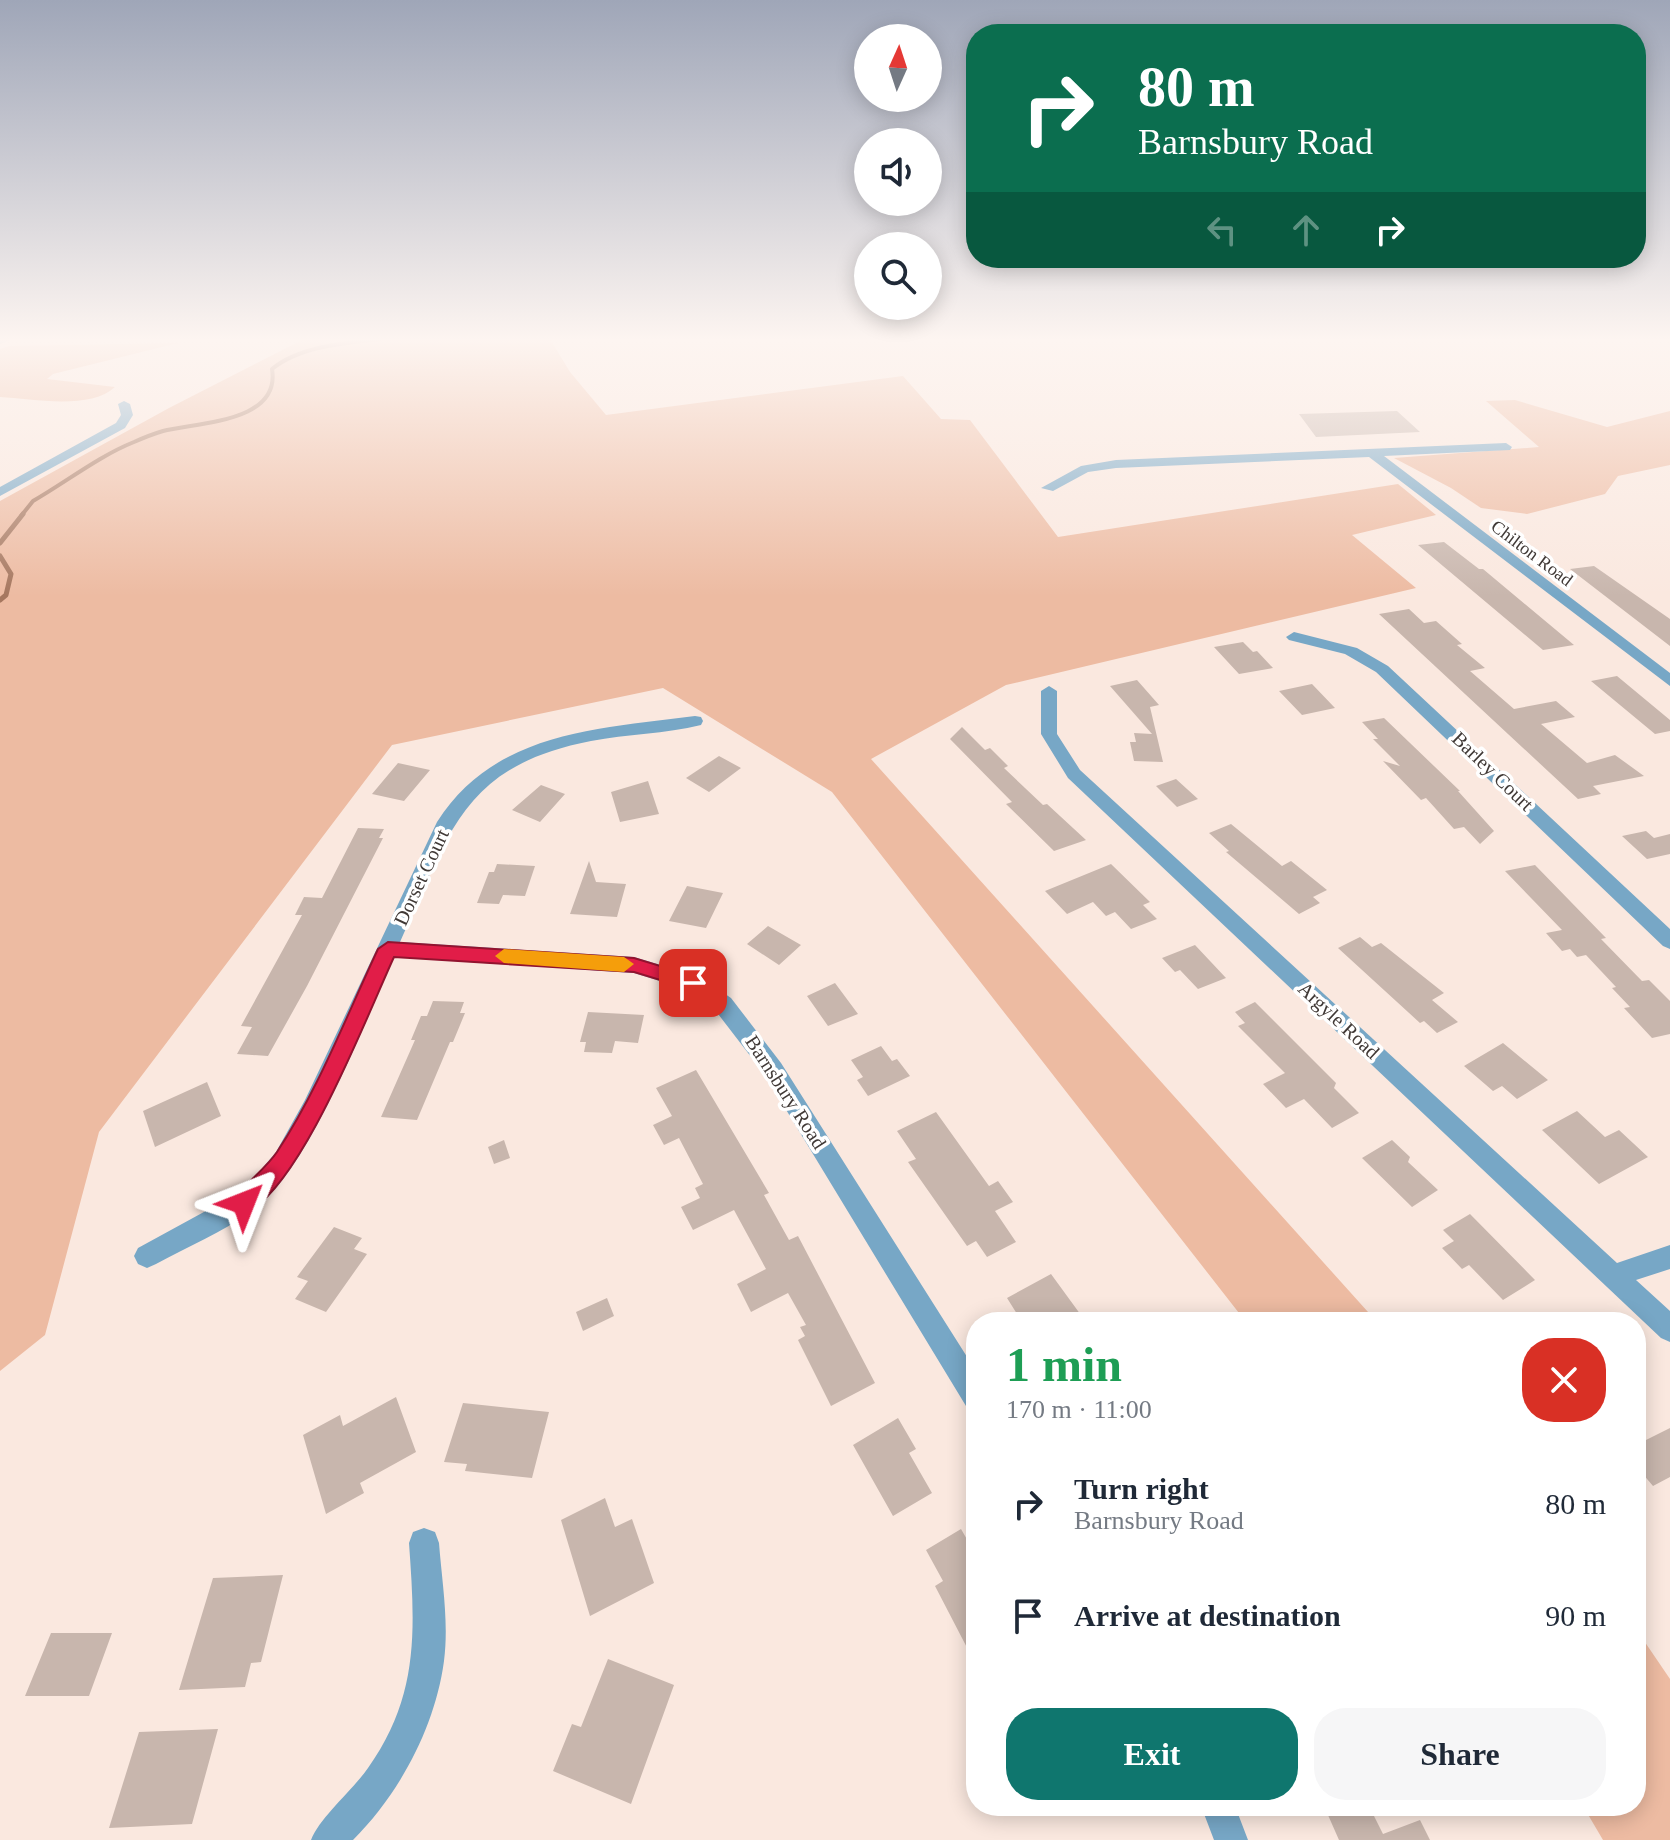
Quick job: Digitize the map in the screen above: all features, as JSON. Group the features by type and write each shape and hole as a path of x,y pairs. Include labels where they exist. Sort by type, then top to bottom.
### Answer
{"street":[{"path":"0,492 119,425"},
{"path":"1048,488 1085,469 1116,464 1506,447"},
{"name":"Chilton Road","path":"1372,453 1670,681"},
{"name":"Barley Court","path":"1294,637 1351,651 1393,678 1670,941"},
{"name":"Argyle Road","path":"1049,691 1049,734 1074,774 1670,1329"},
{"name":"Dorset Court","path":"147,1256 244,1203 265,1184 284,1159 314,1106 453,810 491,772 534,749 558,743 695,721"},
{"name":"Barnsbury Road","path":"388,949 634,965 693,983 723,1004 773,1069 966,1380"},
{"path":"1613,1276 1670,1257"},
{"path":"328,1840 355,1816 371,1795 394,1759 410,1725 423,1679 430,1632 424,1543"},
{"path":"1222,1816 1231,1840"}],"shaded area":[{"path":"138,425 974,425 1058,537 1398,484 1436,515 1352,535 1416,588 1006,685 871,759 1368,1312 1238,1312 832,792 663,688 392,745 99,1132 45,1335 0,1371 0,501"},
{"path":"1513,425 1670,425 1670,465 1618,476 1605,494 1527,514 1481,508 1394,458 1539,447"},
{"path":"1646,1644 1670,1679 1670,1840 1603,1840 1589,1816 1646,1816"}],"building":[{"path":"1307,425 1412,425 1420,432 1316,437"},
{"path":"1444,542 1483,569 1574,645 1543,650 1418,545"},
{"path":"1594,566 1670,619 1670,646 1570,569"},
{"path":"1409,609 1424,623 1436,621 1462,644 1457,645 1485,668 1470,671 1514,709 1556,701 1575,717 1541,724 1587,763 1615,755 1644,776 1593,786 1601,794 1578,799 1379,614"},
{"path":"1243,642 1273,668 1239,674 1214,647"},
{"path":"1617,676 1670,720 1670,731 1655,734 1591,681"},
{"path":"1137,680 1159,705 1150,707 1163,762 1134,761 1130,742 1136,742 1134,733 1152,734 1110,686"},
{"path":"1312,684 1335,708 1302,715 1279,691"},
{"path":"1384,718 1460,791 1494,831 1480,844 1464,827 1454,829 1426,798 1421,800 1383,761 1400,766 1373,739 1378,739 1362,722"},
{"path":"962,727 985,750 990,748 1008,766 1004,768 1086,840 1054,851 1006,804 1012,802 950,739"},
{"path":"719,756 741,768 709,792 686,778"},
{"path":"398,763 430,770 404,801 372,794"},
{"path":"1176,779 1198,799 1177,807 1156,786"},
{"path":"648,781 659,814 620,822 611,792"},
{"path":"541,785 565,794 540,822 512,810"},
{"path":"1231,824 1282,866 1291,861 1327,890 1313,897 1320,903 1299,914 1226,852 1229,851 1209,833"},
{"path":"358,828 384,829 379,838 383,838 307,986 268,1056 237,1054 252,1027 241,1026 302,915 295,915 304,897 322,898"},
{"path":"1646,831 1654,838 1670,834 1670,854 1647,859 1622,836"},
{"path":"589,861 596,882 626,884 617,917 570,914"},
{"path":"497,864 535,866 525,896 503,895 499,904 477,903 489,872 494,872"},
{"path":"1111,864 1150,902 1143,905 1157,919 1131,929 1115,912 1106,916 1093,902 1067,914 1045,891"},
{"path":"1535,865 1606,938 1601,939 1642,981 1649,980 1670,1001 1670,1034 1652,1038 1624,1008 1630,1007 1612,988 1616,987 1586,955 1577,957 1570,949 1562,951 1546,933 1562,930 1505,871"},
{"path":"687,886 723,893 706,928 669,921"},
{"path":"768,926 801,945 779,965 747,944"},
{"path":"1360,937 1372,947 1381,943 1444,993 1432,1000 1458,1022 1437,1033 1424,1021 1420,1023 1338,948"},
{"path":"1195,945 1226,978 1198,989 1180,970 1175,972 1162,958"},
{"path":"835,983 858,1014 828,1026 807,996"},
{"path":"433,1001 464,1002 460,1013 465,1013 453,1042 450,1042 417,1120 381,1117 415,1040 411,1040 421,1016 427,1016"},
{"path":"1255,1002 1336,1083 1334,1088 1359,1113 1332,1128 1304,1099 1286,1108 1263,1084 1285,1073 1238,1026 1245,1023 1235,1012"},
{"path":"588,1012 644,1015 638,1043 615,1041 612,1053 584,1052 586,1042 580,1042"},
{"path":"1503,1043 1548,1080 1517,1099 1502,1086 1493,1091 1464,1066"},
{"path":"881,1046 892,1061 897,1059 910,1076 868,1096 857,1080 863,1077 851,1060"},
{"path":"696,1070 769,1193 764,1195 789,1240 798,1236 875,1383 831,1406 798,1340 805,1336 800,1327 806,1325 788,1293 751,1312 737,1284 766,1269 734,1210 693,1230 681,1207 700,1198 695,1188 703,1184 679,1138 664,1145 653,1125 672,1116 656,1088"},
{"path":"207,1082 221,1116 155,1147 143,1111"},
{"path":"1577,1111 1605,1137 1619,1130 1648,1157 1599,1184 1542,1130"},
{"path":"936,1112 989,1186 998,1181 1013,1202 995,1211 1016,1242 987,1257 976,1241 967,1246 908,1162 916,1159 897,1131"},
{"path":"504,1140 510,1158 494,1164 488,1147"},
{"path":"1392,1140 1410,1157 1408,1162 1438,1190 1412,1207 1362,1158"},
{"path":"1470,1214 1535,1280 1503,1300 1469,1265 1462,1269 1442,1248 1454,1241 1443,1230"},
{"path":"334,1227 362,1238 354,1249 367,1254 326,1312 295,1299 308,1281 297,1277"},
{"path":"1051,1274 1079,1312 1016,1312 1007,1298"},
{"path":"607,1298 614,1316 583,1331 576,1312"},
{"path":"396,1397 416,1452 360,1483 364,1493 326,1514 303,1435 340,1415 343,1426"},
{"path":"463,1403 549,1412 532,1478 465,1471 467,1464 444,1462"},
{"path":"898,1418 916,1449 909,1453 932,1493 893,1516 853,1445"},
{"path":"1670,1428 1670,1477 1653,1486 1646,1478 1646,1440"},
{"path":"605,1498 615,1527 632,1519 654,1583 590,1616 561,1520"},
{"path":"961,1529 966,1538 966,1646 935,1586 943,1581 926,1550"},
{"path":"283,1575 261,1662 251,1663 245,1687 179,1690 213,1578"},
{"path":"51,1633 112,1633 89,1696 25,1696"},
{"path":"608,1659 674,1685 631,1804 553,1771 572,1724 581,1727"},
{"path":"218,1729 192,1824 109,1828 139,1732"},
{"path":"1328,1816 1374,1816 1383,1834 1420,1820 1430,1840 1339,1840"}],"waterway":[{"path":"21,516 33,501 121,448 163,431 198,425"},
{"path":"0,543 23,514"},
{"path":"0,556 11,574 6,595 0,600"}],"slow traffic":[{"path":"504,956 624,964"}],"route":[{"path":"244,1203 265,1184 284,1159 314,1106 388,949 634,965 662,971 693,983"}]}
